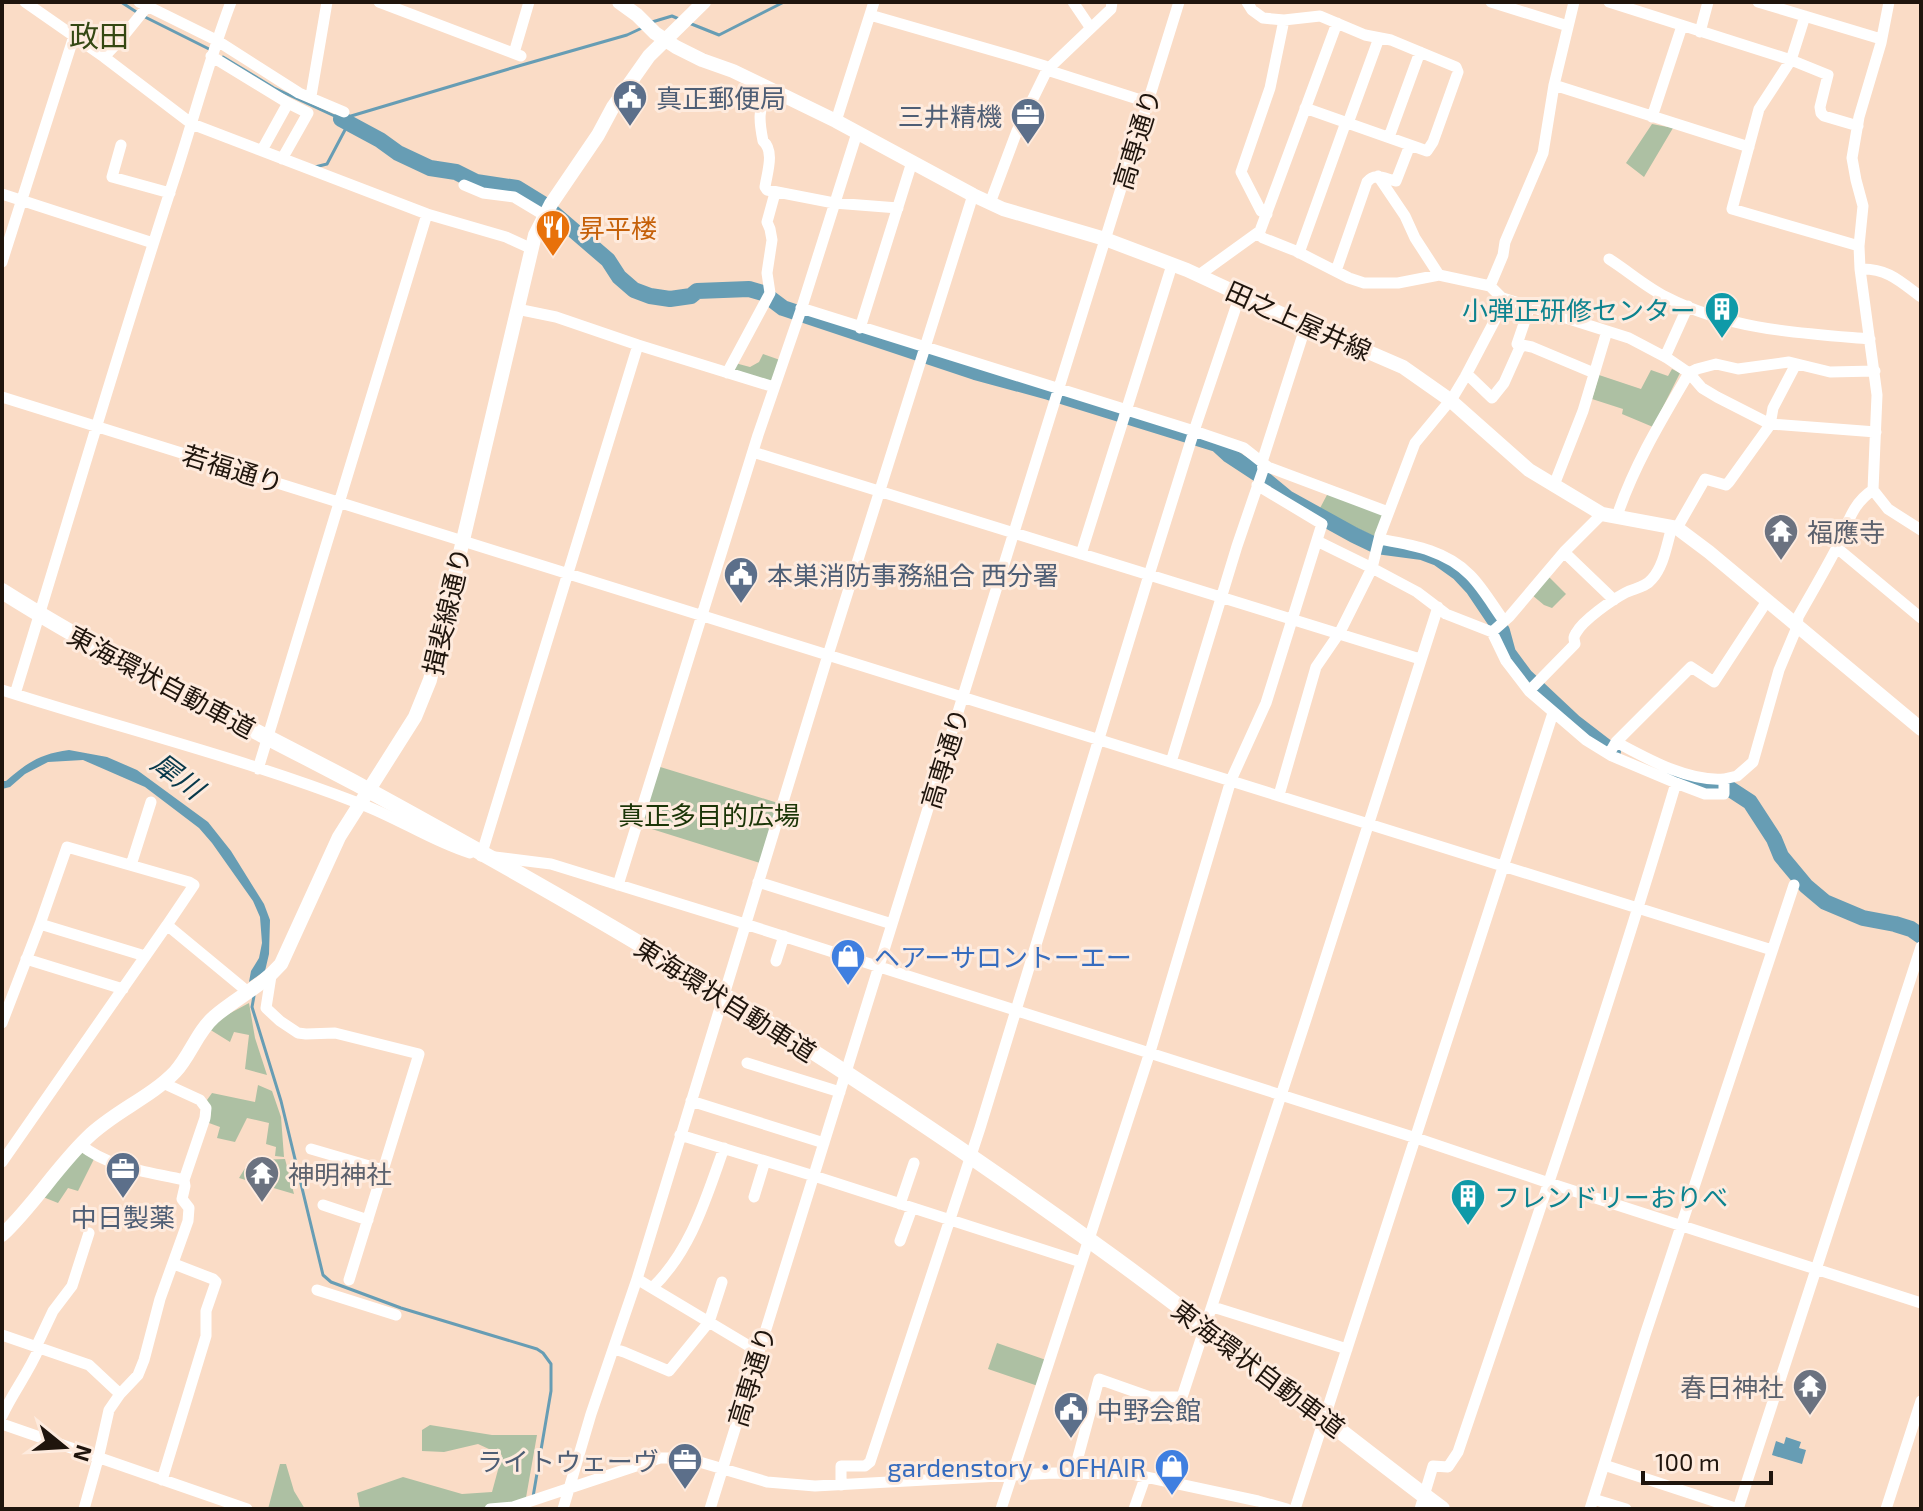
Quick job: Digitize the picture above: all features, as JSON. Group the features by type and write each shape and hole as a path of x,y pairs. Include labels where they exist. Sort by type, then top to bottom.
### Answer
{"highway":[{"name":"東海環状自動車道","path":"2,591 99,649 523,875 785,1035 893,1105 1111,1256 1440,1509"}],"main road":[{"name":"揖斐線通り","path":"271,976 281,964 338,840 423,701 530,248 547,210 649,56 655,32 704,2"},
{"name":"田之上屋井線","path":"628,5 655,32 689,54 733,71 836,121 990,203 1105,239 1199,275 1403,367 1450,400 1529,470 1554,485 1609,515 1674,527 1709,552 1921,729"},
{"path":"2,1235 87,1138 163,1083 186,1059 211,1019 271,976"}],"street":[{"path":"25,2 192,124 263,147 427,214 506,237 530,248"},
{"path":"15,694 211,56 231,2"},
{"path":"311,96 327,2"},
{"path":"379,2 408,7 517,55 529,2"},
{"path":"836,121 874,2"},
{"path":"1073,2 1090,27"},
{"path":"990,203 1017,131 1047,70 1111,9 1112,2"},
{"path":"1247,2 1263,18 1284,20 1320,16 1365,35 1391,40 1456,67 1458,72 1427,151 1305,108"},
{"path":"1491,2 1568,26"},
{"path":"1490,286 1543,153 1554,85 1574,2"},
{"path":"1609,2 1791,60 1828,75 1821,113 1858,126"},
{"path":"1700,32 1708,2"},
{"path":"1761,2 1881,39"},
{"path":"1889,2 1852,158 1863,206 1860,269 1877,395 1873,490 1888,509 1921,530"},
{"path":"104,57 146,3 216,40 299,93 344,112"},
{"name":"高専通り","path":"710,1509 1177,3"},
{"path":"870,15 1045,66 1047,70 1147,102"},
{"path":"1805,16 1791,60 1759,109 1732,209 1859,246"},
{"path":"1267,214 1261,211 1241,172 1270,88 1284,20"},
{"path":"1199,275 1258,234 1337,23"},
{"path":"1652,117 1682,26"},
{"path":"2,262 74,36"},
{"path":"1299,253 1379,38"},
{"path":"1389,137 1420,52"},
{"path":"211,56 308,113 284,156"},
{"path":"1554,85 1749,147"},
{"path":"768,88 759,112 763,141 770,150 767,190 834,203 898,208"},
{"path":"263,147 288,103"},
{"path":"618,885 701,615 857,133"},
{"path":"121,145 112,177 170,193"},
{"path":"1336,271 1367,182 1371,177 1378,176 1398,179 1410,145"},
{"path":"860,328 912,162"},
{"path":"1378,176 1439,275"},
{"path":"464,185 483,193 514,197 547,210"},
{"path":"727,373 770,293 767,273 772,240 767,222 775,193"},
{"path":"2,194 153,243"},
{"path":"563,1509 973,195"},
{"path":"258,769 427,214"},
{"path":"1258,234 1364,283 1398,283 1439,275 1490,286 1506,299 1629,338 1689,373 1702,388 1770,424 1876,432"},
{"path":"1609,259 1665,296 1736,324 1870,339"},
{"path":"1081,554 1172,265"},
{"path":"1860,269 1877,269 1921,297"},
{"path":"841,1485 841,1466 865,1466 870,1462 1017,1010 1149,575 1240,295"},
{"path":"1279,795 1316,667 1339,633 1372,568 1388,512 1415,443 1467,374 1506,299"},
{"path":"1530,306 1517,344 1532,347 1594,373"},
{"path":"1665,357 1688,306"},
{"path":"517,309 556,317 774,387"},
{"path":"800,312 926,348 1057,393 1127,410 1244,448 1268,467 1388,512"},
{"path":"1171,762 1306,325"},
{"path":"1554,485 1583,411 1607,331"},
{"path":"481,856 638,345"},
{"path":"1467,374 1492,398 1504,383 1521,345"},
{"path":"1492,632 1564,552 1609,515 1689,373 1716,364 1738,369 1789,362 1830,372 1875,371"},
{"path":"1529,691 1575,644 1577,630 1627,591 1645,586 1653,579 1674,527 1705,479 1726,485 1770,424 1773,408 1796,364"},
{"name":"若福通り","path":"2,397 1772,950"},
{"path":"753,452 1420,659"},
{"path":"1001,1509 1150,1052 1231,780 1266,703 1322,524 1257,485"},
{"path":"1616,742 1643,757 1696,778 1724,784 1753,762 1779,670 1797,627 1798,617 1837,548 1853,510 1873,490"},
{"path":"1317,541 1417,592 1446,614 1492,632 1506,661 1529,691 1586,740 1609,754 1705,794 1724,794 1724,784"},
{"path":"1377,544 1423,547 1442,555 1470,574 1504,621"},
{"path":"1837,548 1921,618"},
{"path":"1564,552 1614,600"},
{"path":"1609,754 1616,742 1691,667 1714,682 1767,601"},
{"path":"1074,1472 1099,1379 1150,1397 1182,1397 1438,607"},
{"path":"2,690 361,803 441,843 481,856 551,864 784,936 1921,1303"},
{"path":"1295,1509 1553,713"},
{"path":"1420,1509 1433,1466 1448,1467 1458,1452 1639,907 1676,783"},
{"path":"131,865 151,802"},
{"path":"2,1023 67,847 194,885 2,1162"},
{"path":"758,882 892,924"},
{"path":"1626,1509 1592,1504 1794,885"},
{"path":"40,924 145,956"},
{"path":"167,925 248,992"},
{"path":"776,961 784,936"},
{"path":"1604,1465 1738,1509 1921,947"},
{"path":"26,959 123,989"},
{"path":"271,976 266,1008 298,1033 335,1033 419,1054 349,1280"},
{"path":"747,1063 840,1092"},
{"path":"84,1509 109,1410 138,1375 160,1299 188,1221 189,1208 182,1199 184,1180 206,1108 200,1100 163,1083"},
{"path":"691,1101 824,1143"},
{"path":"680,1135 1081,1262"},
{"path":"81,1145 113,1162 184,1180"},
{"path":"652,1288 664,1277 700,1217 724,1148"},
{"path":"311,1149 383,1170"},
{"path":"754,1197 765,1161"},
{"path":"900,1204 914,1163"},
{"path":"323,1205 368,1220"},
{"path":"900,1241 912,1208"},
{"path":"2,1416 27,1373 53,1311 72,1286 89,1233"},
{"path":"162,1480 206,1336 206,1311 216,1282 174,1264"},
{"path":"637,1279 759,1352"},
{"path":"614,1349 669,1371 709,1322 722,1282"},
{"path":"317,1290 396,1315"},
{"path":"1213,1307 1347,1349"},
{"path":"2,1335 89,1365 120,1394"},
{"path":"1886,1509 1921,1401"},
{"path":"2,1424 247,1509"},
{"path":"490,1509 513,1507 660,1458 686,1458 767,1482 815,1486 1074,1472 1132,1474 1287,1509"},
{"path":"1134,1509 1145,1478"}],"green space":[{"path":"1652,124 1673,128 1644,177 1626,163"},
{"path":"763,354 780,360 772,382 734,371 735,363 750,367 759,362"},
{"path":"1672,369 1680,373 1653,427 1622,414 1623,409 1592,399 1599,375 1641,389 1651,370 1668,376"},
{"path":"1328,493 1384,514 1376,537 1319,510"},
{"path":"1548,576 1566,594 1552,608 1532,595"},
{"name":"真正多目的広場","path":"657,766 778,803 760,863 639,825"},
{"path":"249,1003 255,1038 267,1075 245,1069 249,1035 234,1032 230,1042 209,1029 223,1017"},
{"path":"258,1085 272,1091 281,1117 284,1157 275,1156 276,1147 266,1144 269,1123 247,1118 235,1142 217,1138 220,1127 209,1123 211,1113 207,1100 212,1093 255,1102"},
{"path":"81,1152 94,1159 78,1191 68,1188 58,1203 43,1197"},
{"path":"285,1159 294,1194 239,1178 250,1160"},
{"path":"997,1343 1046,1360 1038,1386 988,1369"},
{"path":"430,1425 492,1435 537,1435 524,1509 360,1509 357,1493 403,1477 462,1494 492,1492 502,1455 478,1444 444,1452 422,1451 422,1430"},
{"path":"280,1464 286,1464 294,1491 305,1509 268,1509"}],"water":[{"path":"69,750 107,757 137,770 208,822 231,851 264,904 270,920 265,971 249,982 262,943 260,917 253,901 199,828 145,787 83,760 48,762 2,789 2,781 28,764"},
{"path":"1786,1437 1801,1442 1799,1448 1806,1450 1802,1464 1772,1455 1776,1441 1784,1444"}],"waterway":[{"path":"121,2 138,13"},
{"path":"689,23 719,35 784,2"},
{"path":"652,22 672,16 679,19"},
{"path":"145,17 209,49"},
{"path":"223,57 274,88 341,119 642,28"},
{"path":"341,119 430,168 456,172 476,182 517,188 543,204 608,260 619,277 634,290 650,296 670,299 691,296 697,291 749,289 763,293 783,308 975,372 1217,444 1287,498 1354,535 1377,546 1422,552 1438,558 1459,573 1502,631 1508,653 1525,676 1574,722 1613,752"},
{"path":"315,167 327,164 346,128"},
{"path":"1671,776 1688,782 1727,787 1750,802 1781,856 1806,886 1825,902 1863,918 1911,929 1921,936"},
{"path":"254,996 252,1007 281,1101 323,1275 331,1282 401,1308 537,1349 551,1364 551,1391 533,1497"}],"place":[{"name":"真正郵便局","path":"630,128"},
{"name":"三井精機","path":"1028,146"},
{"name":"昇平楼","path":"553,258"},
{"name":"小弾正研修センター","path":"1722,340"},
{"name":"福應寺","path":"1781,562"},
{"name":"本巣消防事務組合 西分署","path":"741,605"},
{"name":"ヘアーサロントーエー","path":"848,987"},
{"name":"中日製薬","path":"123,1200"},
{"name":"神明神社","path":"262,1204"},
{"name":"フレンドリーおりべ","path":"1468,1227"},
{"name":"春日神社","path":"1810,1417"},
{"name":"中野会館","path":"1071,1440"},
{"name":"ライトウェーヴ","path":"685,1491"},
{"name":"gardenstory・OFHAIR","path":"1172,1497"}],"district":[{"name":"政田","path":"99,35"}],"water label":[{"name":"犀川","path":"178,775"}]}
